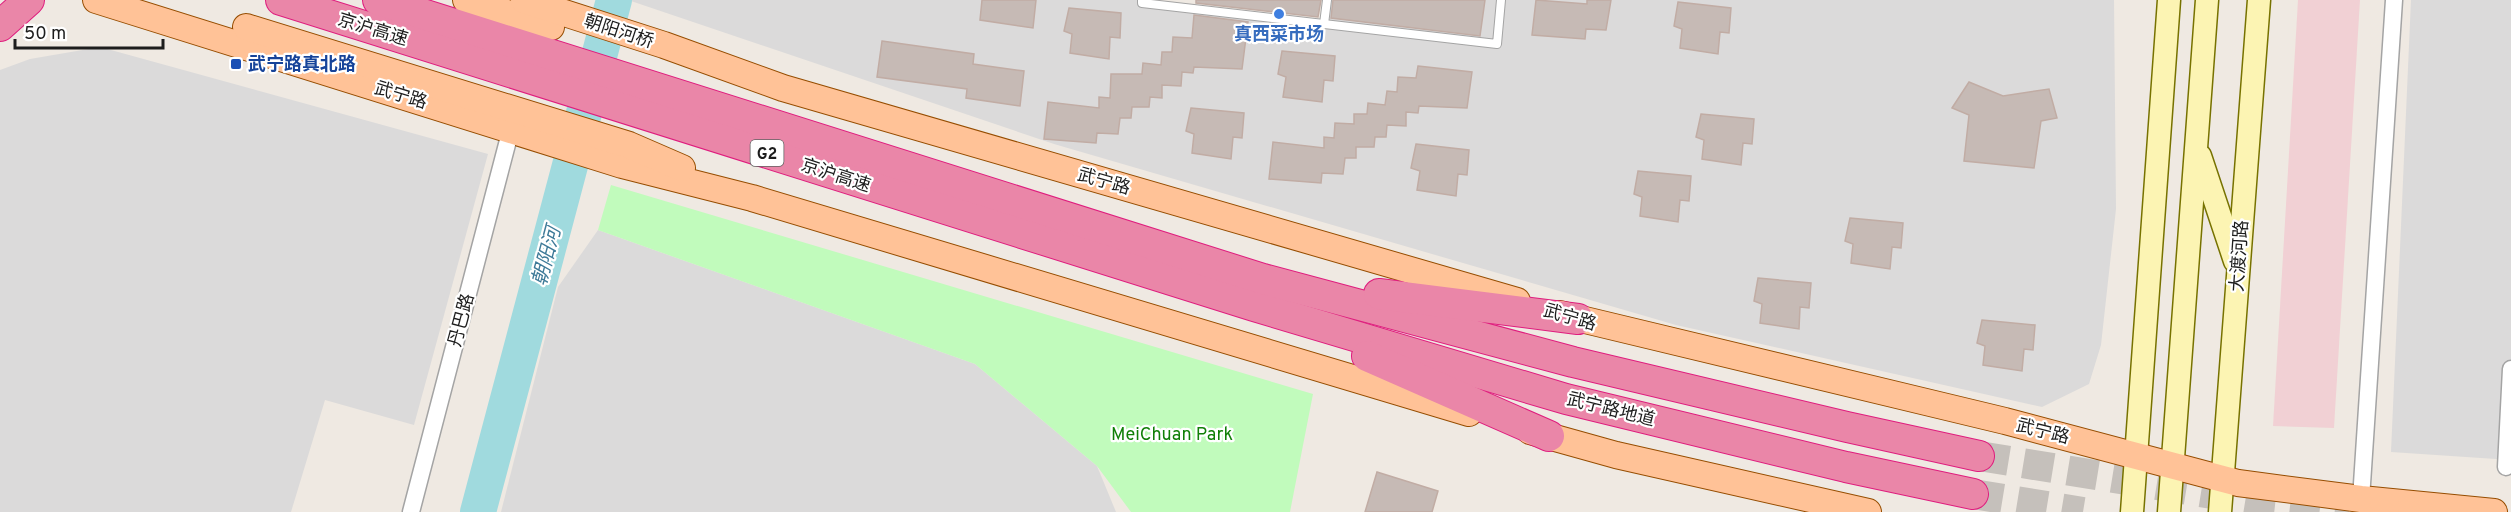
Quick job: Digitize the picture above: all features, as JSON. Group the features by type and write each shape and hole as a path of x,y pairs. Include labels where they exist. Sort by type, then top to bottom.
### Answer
{"highway":[{"path":"0,27 29,0"},
{"name":"京沪高速","path":"281,0 1259,292"},
{"name":"京沪高速","path":"378,0 1259,292"},
{"path":"1259,292 1578,319"},
{"path":"1259,292 1548,436"},
{"name":"武宁路地道","path":"1259,292 1573,362 1847,428 1978,456"},
{"name":"武宁路地道","path":"1259,292 1566,399 1845,467 1973,494"}],"main road":[{"name":"武宁路","path":"96,0 522,134"},
{"path":"116,0 229,22 752,198 1548,436 1673,468 1868,512"},
{"path":"466,0 661,54"},
{"name":"朝阳河桥","path":"524,0 575,16 661,54"},
{"path":"2132,512 2169,0"},
{"path":"2169,512 2207,0"},
{"name":"大渡河路","path":"2220,512 2259,0"},
{"name":"武宁路","path":"661,54 1578,319 1962,411 2222,479 2271,489 2494,512"},
{"path":"522,134 626,155"},
{"path":"2197,145 2238,271"}],"street":[{"path":"2361,499 2394,0"},
{"name":"丹巴路","path":"411,512 522,134"},
{"path":"2506,467 2511,369"}],"lane":[{"path":"1142,0 1142,3 1497,44 1501,0"},
{"path":"1324,24 1327,0"}],"shaded area":[{"path":"628,0 1142,0 1324,24 1327,0 2114,0 2116,209 2101,345 2089,384 2042,407 1676,325 1054,144"},
{"path":"2298,0 2360,0 2334,428 2273,426"},
{"path":"2411,0 2511,0 2511,460 2391,452"},
{"path":"100,47 488,154 414,425 325,400 291,512 0,512 0,70 30,59"},
{"path":"598,230 975,364 1097,466 1116,512 501,512 558,287"}],"green space":[{"name":"MeiChuan Park","path":"611,185 1313,394 1290,512 1131,512 1097,466 975,364 598,230"}],"building":[{"path":"982,0 1036,0 1033,28 980,20"},
{"path":"1196,0 1321,0 1318,17 1196,3"},
{"path":"1333,0 1485,0 1480,36 1331,18"},
{"path":"1536,0 1587,4 1587,0 1611,0 1606,30 1586,29 1585,39 1532,35"},
{"path":"1678,2 1731,8 1729,33 1720,32 1718,54 1680,48 1682,29 1674,26"},
{"path":"1069,8 1121,13 1120,38 1110,37 1109,59 1070,53 1072,34 1064,31"},
{"path":"1194,15 1248,22 1242,69 1194,67 1193,73 1182,72 1181,86 1162,85 1162,98 1150,97 1149,107 1132,107 1131,118 1120,118 1118,134 1097,133 1096,143 1044,139 1048,102 1099,108 1099,97 1110,98 1111,74 1142,74 1143,63 1161,65 1162,52 1172,52 1173,37 1192,38"},
{"path":"882,41 974,54 973,64 1024,71 1020,106 966,98 967,89 877,77"},
{"path":"1282,51 1335,56 1333,81 1324,80 1322,102 1283,97 1286,77 1278,74"},
{"path":"1418,66 1472,72 1467,108 1419,106 1418,113 1406,112 1406,126 1387,125 1386,137 1375,137 1374,147 1356,147 1356,158 1345,158 1343,174 1322,173 1321,183 1269,179 1273,142 1324,148 1324,137 1334,138 1335,123 1354,124 1354,114 1367,114 1368,103 1385,105 1387,91 1397,92 1398,77 1416,78"},
{"path":"1969,82 2003,96 2049,89 2057,118 2041,121 2034,168 1964,161 1969,115 1952,108"},
{"path":"1191,108 1244,113 1242,138 1233,137 1231,159 1192,153 1194,134 1186,131"},
{"path":"1701,114 1754,119 1752,144 1743,143 1741,165 1702,159 1704,140 1696,137"},
{"path":"1416,144 1469,150 1467,175 1458,174 1456,196 1417,190 1420,171 1411,168"},
{"path":"1638,171 1691,176 1689,201 1680,200 1678,222 1640,216 1642,197 1634,194"},
{"path":"1850,218 1903,223 1901,248 1892,247 1890,269 1851,263 1853,244 1845,241"},
{"path":"1758,278 1811,283 1809,308 1800,307 1799,329 1760,323 1762,304 1754,301"},
{"path":"1982,320 2035,325 2033,350 2024,349 2022,371 1983,365 1985,346 1977,343"},
{"path":"1377,472 1438,491 1432,512 1365,512"}],"waterway":[{"name":"朝阳河","path":"478,512 614,0"}],"tunnel":[{"path":"1979,456 2268,503 2349,512"},
{"path":"1973,494 2083,512"}],"place":[{"name":"真西菜市场","path":"1279,14"},
{"name":"武宁路真北路","path":"236,64"}]}
